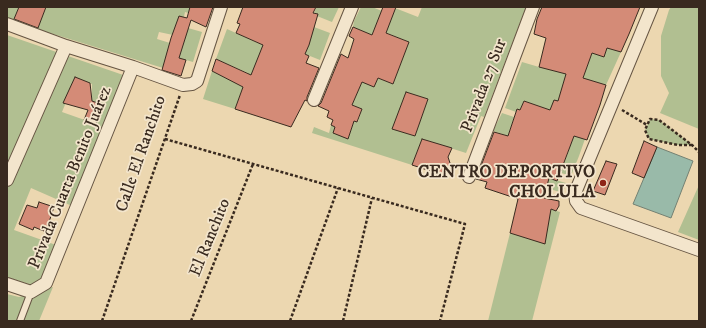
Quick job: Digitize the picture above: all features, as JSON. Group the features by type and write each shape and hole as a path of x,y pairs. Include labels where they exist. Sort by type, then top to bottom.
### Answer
{"street":[{"name":"Calle El Ranchito","path":"183,85 192,84 197,81 221,7"},
{"path":"314,100 352,7"},
{"name":"Privada 27 Sur","path":"468,177 533,7"},
{"path":"652,7 575,193 576,201 581,208 699,250"},
{"path":"7,24 66,46 134,67 183,85"},
{"path":"7,180 66,46"},
{"name":"Privada Cuarta Benito Juárez","path":"7,284 31,292 46,283 134,67"}],"lane":[{"path":"20,321 31,292"}],"path":[{"name":"Calle El Ranchito","path":"102,321 183,85"},
{"path":"612,103 647,125"},
{"path":"692,145 678,145 649,139 645,130 650,119 659,120 692,145 699,152"},
{"path":"165,138 464,224 440,321"},
{"name":"El Ranchito","path":"191,321 253,164"},
{"path":"290,321 338,188"},
{"path":"343,321 372,198"}],"shaded area":[{"path":"7,7 19,7 14,20 7,18"},
{"path":"46,7 190,7 188,13 185,12 184,17 173,35 159,32 157,39 170,43 163,68 37,29"},
{"path":"314,7 339,7 332,22 317,16 318,14 314,13 316,8"},
{"path":"361,7 372,7 392,15 395,8 418,17 422,7 526,7 484,117 481,116 466,153 422,139 412,165 312,133 314,127 329,133 331,125 348,139 354,121 358,122 362,109 352,105 362,82 378,78 393,84 409,42 375,28 372,35 353,27 354,21","holes":["406,92 428,99 415,136 393,129"]},
{"path":"671,7 699,7 699,129 660,113 669,93 661,76 661,36"},
{"path":"267,24 314,27 330,33 320,60 305,54 309,44 281,75 245,82 248,73 216,59 227,29 258,43"},
{"path":"188,28 202,32 193,62 179,58"},
{"path":"7,35 129,77 72,206 31,188 14,230 56,245 43,282 35,286 7,277","holes":["76,78 92,84 92,101 103,105 96,124 62,112"]},
{"path":"579,38 621,52 606,85 588,80 550,110 524,101 520,110 517,109 516,112 505,108 522,62 564,73 582,81 592,53"},
{"path":"212,71 243,87 235,109 203,99"},
{"path":"502,113 514,117 508,136 493,131"},
{"path":"650,119 659,120 692,145 678,145 649,139 645,130"},
{"path":"572,135 585,139 571,176 530,163 503,194 496,192 508,156 487,150 490,140 517,147 537,162 561,171 568,153"},
{"path":"657,147 693,161 671,218 633,204"},
{"path":"549,178 566,183 563,193 547,188"},
{"path":"699,185 699,240 678,232"},
{"path":"518,199 560,212 532,321 488,321 510,233 545,243"},
{"path":"53,287 39,321 7,321 7,294 19,297"}],"building":[{"path":"19,7 46,7 38,28 14,19"},
{"path":"190,7 213,7 206,27 191,20 179,58 186,60 181,76 162,70 179,16 187,18"},
{"path":"243,7 316,7 313,13 318,14 305,54 309,56 306,63 319,68 307,97 307,101 305,100 291,127 235,109 243,87 212,71 216,59 251,75 263,45 236,33 240,24 237,23"},
{"path":"383,7 396,7 386,33 409,42 393,84 378,78 374,87 362,82 352,105 362,109 357,122 354,121 348,139 333,133 335,127 331,125 333,120 327,117 329,111 318,106 321,103 341,54 348,58 354,39 349,36 353,27 372,35"},
{"path":"542,7 640,7 621,52 607,48 604,57 592,53 583,78 606,85 587,140 574,136 557,181 549,178 544,198 559,201 559,206 556,211 551,209 545,244 510,233 518,199 485,188 487,182 476,179 494,132 508,136 517,109 520,110 524,101 550,110 554,100 558,101 566,74 539,67 546,38 534,34 537,19"},
{"path":"75,77 90,83 92,101 103,105 96,124 84,120 88,110 63,103"},
{"path":"406,92 428,99 415,136 392,129"},
{"path":"422,139 452,148 448,157 452,169 449,177 412,165"},
{"name":"CENTRO DEPORTIVO CHOLULA","path":"644,141 657,147 644,178 632,173"},
{"name":"CENTRO DEPORTIVO CHOLULA","path":"606,161 617,164 605,195 593,191"},
{"path":"39,202 54,207 49,222 55,224 51,234 34,227 33,230 19,224 27,205 37,208"}],"place":[{"name":"CENTRO DEPORTIVO CHOLULA","path":"603,183"}]}
